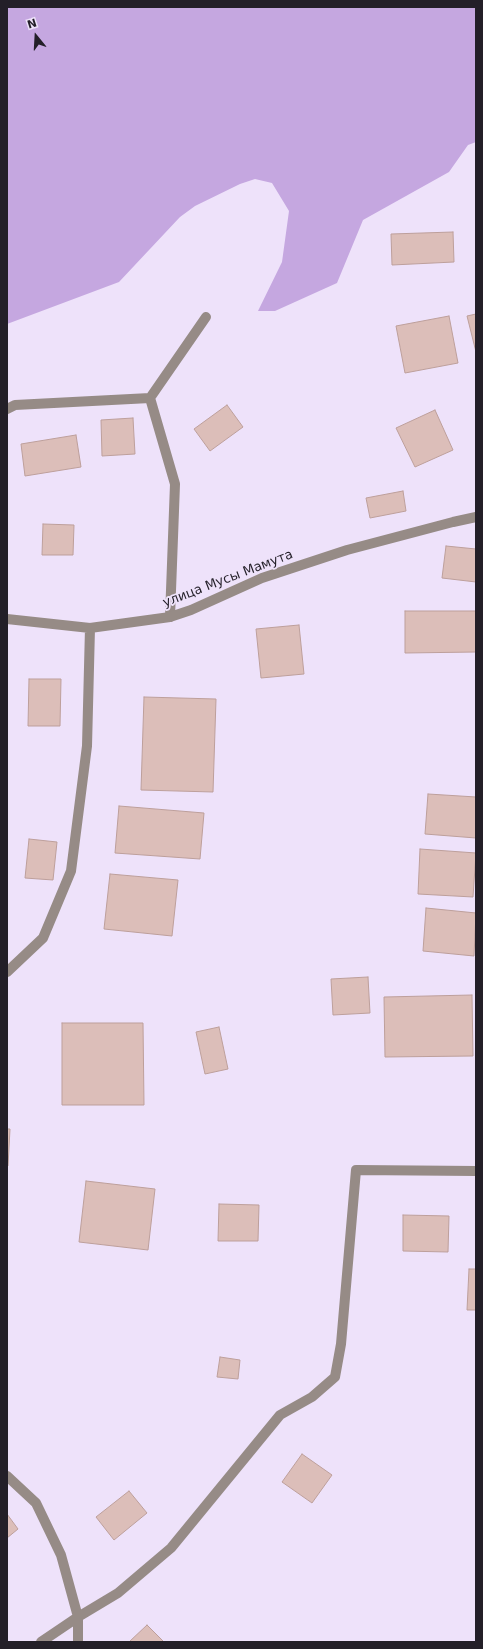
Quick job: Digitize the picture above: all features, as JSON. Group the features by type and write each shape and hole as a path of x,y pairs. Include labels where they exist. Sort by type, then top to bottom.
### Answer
{"street":[{"path":"150,398 206,317"},
{"path":"7,409 15,405 150,398"},
{"path":"150,398 175,484 170,617"},
{"name":"улица Мусы Мамута","path":"7,619 90,628 170,617 191,610 262,578 347,550 476,517"},
{"path":"7,972 43,938 71,871 87,746 90,628"},
{"path":"41,1642 78,1617 118,1593 171,1548 280,1415 312,1398 335,1377 341,1344 356,1170 476,1171"},
{"path":"7,1476 36,1503 61,1555 78,1617 78,1642"}],"shaded area":[{"path":"7,7 476,7 476,142 468,145 449,172 363,220 337,283 275,311 258,311 282,262 289,211 272,183 255,179 240,184 195,206 180,217 119,282 7,324"}],"building":[{"path":"453,232 454,262 392,265 391,234"},
{"path":"476,314 476,352 467,316"},
{"path":"449,316 458,363 405,373 396,326"},
{"path":"227,405 243,427 210,451 194,429"},
{"path":"435,410 453,450 415,467 396,428"},
{"path":"133,418 135,454 102,456 101,420"},
{"path":"76,435 81,467 25,476 21,444"},
{"path":"403,491 406,511 370,518 366,498"},
{"path":"43,524 74,525 73,555 42,555"},
{"path":"446,546 476,549 476,582 442,578"},
{"path":"405,611 476,611 476,652 405,653"},
{"path":"299,625 304,674 261,678 256,629"},
{"path":"29,679 61,679 60,726 28,726"},
{"path":"144,697 216,699 213,792 141,790"},
{"path":"428,794 476,797 476,838 425,834"},
{"path":"119,806 204,813 200,859 115,853"},
{"path":"29,839 57,842 53,880 25,878"},
{"path":"420,849 476,853 473,897 418,894"},
{"path":"110,874 178,880 172,936 104,929"},
{"path":"426,908 476,913 474,956 423,951"},
{"path":"368,977 370,1013 333,1015 331,979"},
{"path":"472,995 473,1056 385,1057 384,997"},
{"path":"62,1023 143,1023 144,1105 62,1105"},
{"path":"219,1027 228,1069 205,1074 196,1032"},
{"path":"7,1129 10,1129 8,1166 7,1166"},
{"path":"86,1181 155,1189 148,1250 79,1242"},
{"path":"219,1204 259,1205 258,1241 218,1241"},
{"path":"403,1215 449,1216 448,1252 403,1251"},
{"path":"469,1269 476,1269 476,1310 467,1310"},
{"path":"220,1357 240,1360 238,1379 217,1377"},
{"path":"302,1454 332,1475 312,1503 282,1482"},
{"path":"129,1491 147,1513 114,1540 96,1517"},
{"path":"7,1514 18,1529 7,1538"},
{"path":"147,1625 164,1642 129,1642"}]}
